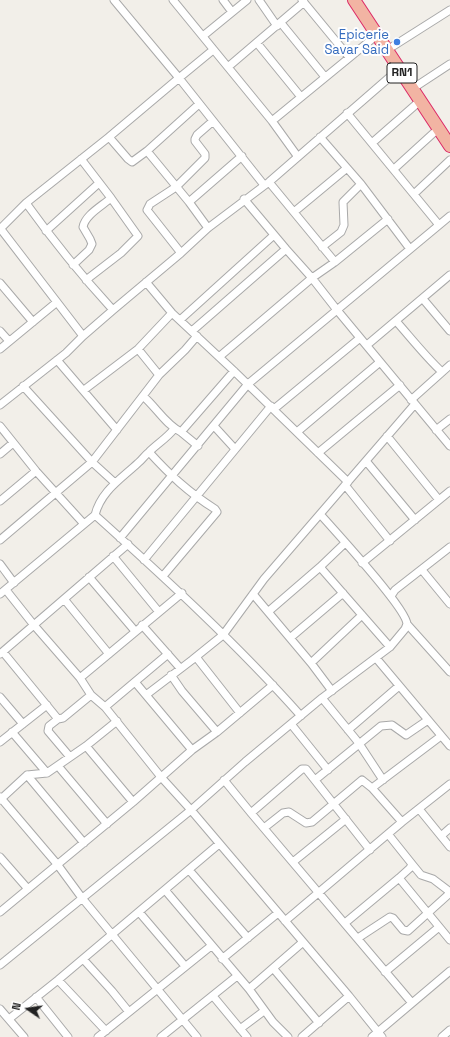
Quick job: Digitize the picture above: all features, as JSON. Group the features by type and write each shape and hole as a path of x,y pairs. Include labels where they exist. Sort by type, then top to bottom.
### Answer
{"highway":[{"name":"RN1","path":"354,0 449,143"}],"street":[{"path":"114,0 242,156 294,212 335,262"},
{"path":"173,0 272,121 298,157"},
{"path":"222,0 232,12"},
{"path":"202,36 247,0"},
{"path":"259,0 325,77"},
{"path":"228,67 279,24 303,1 349,57"},
{"path":"387,50 450,10"},
{"path":"272,121 377,35"},
{"path":"257,43 301,97"},
{"path":"83,336 0,229 26,203 109,137 213,50"},
{"path":"412,89 450,64"},
{"path":"0,405 66,353 83,336 181,253 208,228 298,157 399,69"},
{"path":"372,143 421,100"},
{"path":"109,137 132,162 147,151 199,104"},
{"path":"347,113 439,225"},
{"path":"181,253 147,210 150,204 176,188 205,158 205,154 195,139 197,135 213,121"},
{"path":"394,169 439,128"},
{"path":"320,137 361,184 410,249"},
{"path":"147,151 189,202 208,228"},
{"path":"189,202 242,156"},
{"path":"81,159 112,198 138,236 121,253 86,280"},
{"path":"414,194 450,160"},
{"path":"294,212 347,168"},
{"path":"46,231 99,183"},
{"path":"322,247 341,232 344,225 343,202 361,184"},
{"path":"73,265 89,250 92,244 83,227 83,224 91,215 112,198"},
{"path":"244,199 312,278 450,446"},
{"path":"26,203 73,265 113,310"},
{"path":"120,538 248,384 450,216"},
{"path":"220,357 312,278 335,262 388,219"},
{"path":"180,320 274,235"},
{"path":"0,540 92,462 159,375 185,350 194,334 286,249"},
{"path":"367,345 449,279"},
{"path":"146,282 172,314 220,357 318,453 346,484 390,541"},
{"path":"0,284 33,322"},
{"path":"423,299 450,331"},
{"path":"0,349 57,302"},
{"path":"84,390 138,348 172,314"},
{"path":"396,321 418,344 429,360 442,372"},
{"path":"0,330 9,341"},
{"path":"144,560 235,449 272,408 360,338"},
{"path":"138,348 159,375"},
{"path":"57,360 117,430"},
{"path":"297,432 380,362"},
{"path":"146,695 223,635 264,579 387,436 413,402 450,365"},
{"path":"181,432 234,371"},
{"path":"318,453 400,385"},
{"path":"23,386 92,462 115,483"},
{"path":"143,396 174,429 181,432 198,446"},
{"path":"436,430 450,419"},
{"path":"0,426 36,471 84,524"},
{"path":"214,426 235,449"},
{"path":"174,429 115,483 101,499 97,506 95,515 3,592 34,624 92,694 117,721 161,777 191,810 349,996 377,1035 450,971"},
{"path":"387,436 439,500"},
{"path":"0,454 13,443"},
{"path":"149,452 172,477 217,512 163,576"},
{"path":"366,460 415,520"},
{"path":"0,501 36,471"},
{"path":"362,563 450,491"},
{"path":"320,514 391,596 406,619 407,624 450,672"},
{"path":"95,515 182,593 273,685 301,716"},
{"path":"269,611 320,567 345,543"},
{"path":"58,718 1,653 112,556 128,544"},
{"path":"391,596 395,590 422,570 450,546"},
{"path":"112,556 159,612"},
{"path":"0,564 14,583"},
{"path":"320,567 390,647"},
{"path":"422,570 450,604"},
{"path":"89,577 135,631"},
{"path":"80,678 182,593"},
{"path":"290,638 343,593"},
{"path":"253,594 269,611 332,691"},
{"path":"64,599 109,654"},
{"path":"311,663 362,615"},
{"path":"0,965 191,810 224,780 322,698 390,647 407,624"},
{"path":"142,625 180,668"},
{"path":"105,707 168,654"},
{"path":"196,657 240,713"},
{"path":"376,658 450,746"},
{"path":"171,675 182,691 217,732"},
{"path":"135,682 192,750"},
{"path":"1,909 84,843 192,750 217,732 273,685"},
{"path":"348,730 399,686"},
{"path":"70,757 48,731 49,726 58,718 63,718 92,694"},
{"path":"0,697 23,724"},
{"path":"322,698 360,745 383,780"},
{"path":"0,742 47,705"},
{"path":"315,780 360,745 379,728 385,725 395,726 406,735 428,720"},
{"path":"117,721 86,746 47,773 27,775 1,799 57,864 82,898 197,1037"},
{"path":"291,724 328,770"},
{"path":"12,732 47,773"},
{"path":"372,788 441,736"},
{"path":"86,746 133,802"},
{"path":"58,766 107,824"},
{"path":"250,813 302,769 306,769 370,850"},
{"path":"27,775 84,843"},
{"path":"224,780 250,813 412,1003"},
{"path":"264,828 284,813 289,812 306,823 310,823 361,780 372,788 402,822"},
{"path":"285,920 402,822 450,784"},
{"path":"419,809 450,847"},
{"path":"293,862 346,819"},
{"path":"441,836 450,828"},
{"path":"358,938 389,917 392,917 403,930 406,931 428,914 450,892 433,879 421,875 388,834"},
{"path":"9,1020 219,844"},
{"path":"0,857 28,889"},
{"path":"345,923 399,878 410,868 412,864"},
{"path":"189,870 248,938"},
{"path":"399,878 450,940"},
{"path":"165,890 249,989 264,1011 288,1037"},
{"path":"139,912 185,966"},
{"path":"222,959 278,913"},
{"path":"385,972 439,927"},
{"path":"249,989 303,942"},
{"path":"98,1037 211,946"},
{"path":"83,959 129,1012"},
{"path":"273,968 319,1023"},
{"path":"162,1037 237,976"},
{"path":"58,980 106,1031"},
{"path":"213,996 247,1037"},
{"path":"302,1037 349,996"},
{"path":"36,997 68,1037"},
{"path":"0,1009 24,1037"},
{"path":"240,1029 264,1011"},
{"path":"442,1037 450,1030"}],"place":[{"name":"Epicerie Savar Said","path":"397,42"}]}
